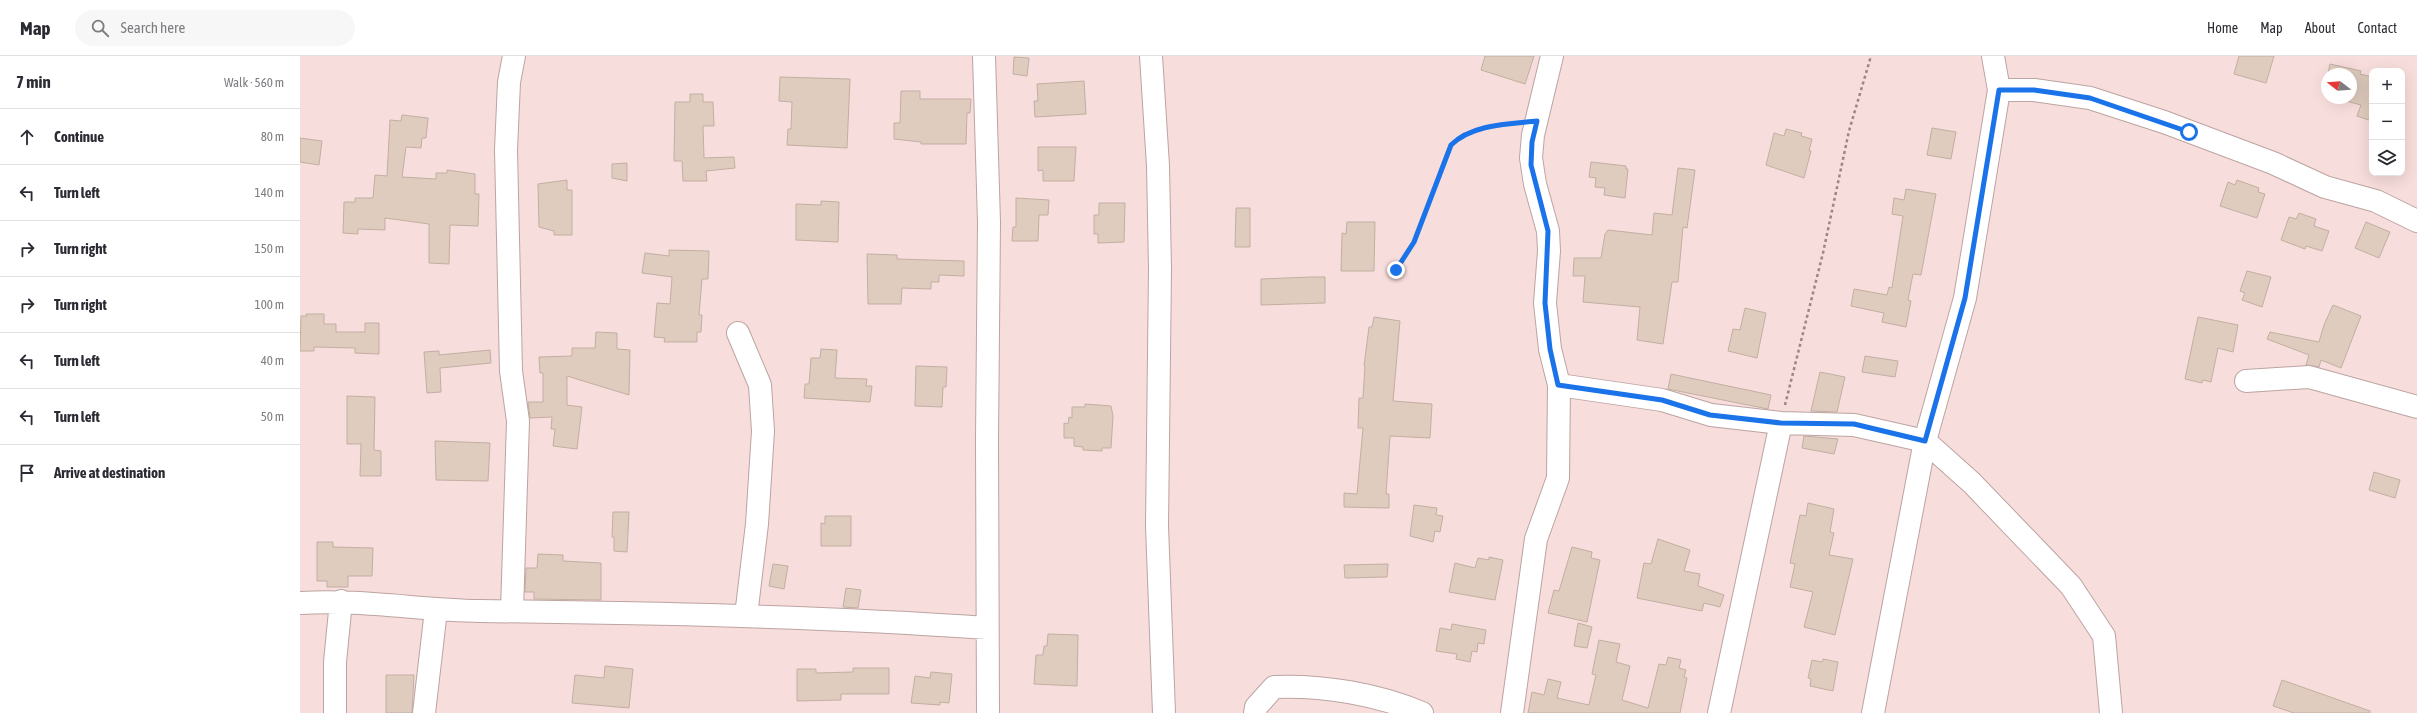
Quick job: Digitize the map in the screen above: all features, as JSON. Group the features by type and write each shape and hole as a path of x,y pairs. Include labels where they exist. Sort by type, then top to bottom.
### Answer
{"street":[{"path":"512,611 515,473 518,421 511,371 506,150 509,82 514,56"},
{"path":"984,56 989,222 988,713"},
{"path":"1151,56 1158,166 1160,269 1157,526 1164,713"},
{"path":"1512,713 1536,539 1558,478 1558,385 1550,349 1545,303 1548,231 1531,165 1532,142 1552,56"},
{"path":"1873,713 1925,441 1965,298 1999,90 1994,56"},
{"path":"1999,90 2034,90 2090,98 2164,122 2273,163 2325,187 2376,201 2417,221"},
{"path":"738,333 760,385 763,431 757,524 746,616"},
{"path":"2246,381 2309,377 2417,406"},
{"path":"1558,385 1662,400 1710,415 1781,423 1854,424 1925,441 1972,483 2071,586 2104,636 2111,713"},
{"path":"1719,713 1781,423"},
{"path":"300,603 341,601 436,610 873,620 987,628"},
{"path":"335,713 335,662 341,601"},
{"path":"424,713 436,610"},
{"path":"1255,713 1256,707 1274,687 1302,686 1394,701 1422,713"}],"path":[{"path":"1781,423 1824,253 1849,131 1871,56"},
{"path":"1396,270 1414,242 1451,145 1462,136 1473,131 1537,121"}],"building":[{"path":"1485,56 1534,56 1525,84 1481,70"},
{"path":"2239,56 2274,56 2266,83 2234,74"},
{"path":"1014,57 1029,58 1027,76 1013,74"},
{"path":"2330,64 2348,68 2329,68"},
{"path":"2357,70 2361,71 2360,74 2369,76 2369,120 2357,116 2361,105 2357,104"},
{"path":"780,77 850,79 847,148 787,145 788,129 791,129 792,102 779,101"},
{"path":"1084,81 1086,114 1035,117 1034,101 1038,101 1037,84"},
{"path":"901,91 920,91 920,99 971,99 970,113 967,113 966,144 921,144 921,142 894,139 894,123 900,123"},
{"path":"690,94 703,94 703,102 713,102 714,126 703,126 704,158 734,157 735,168 706,171 707,181 683,181 682,161 674,161 675,102 690,102"},
{"path":"402,115 428,118 426,138 422,138 421,148 406,147 402,177 436,179 436,173 447,173 447,170 475,174 475,194 479,194 478,226 450,225 449,264 429,263 429,224 385,218 385,230 358,229 358,234 343,233 344,202 355,202 355,198 373,198 375,175 387,176 390,120 401,121"},
{"path":"1932,128 1956,132 1951,159 1927,155"},
{"path":"1786,129 1802,133 1801,136 1812,139 1809,151 1811,151 1804,178 1766,165 1774,133 1784,136"},
{"path":"300,138 322,141 319,165 300,162"},
{"path":"1038,147 1076,147 1074,181 1043,181 1043,170 1038,171"},
{"path":"1591,162 1626,166 1626,169 1628,169 1625,198 1604,195 1605,188 1595,187 1596,178 1589,177"},
{"path":"627,163 627,181 612,178 612,164"},
{"path":"1678,168 1695,170 1687,228 1683,227 1678,282 1672,282 1663,344 1637,340 1640,307 1583,302 1585,276 1573,276 1574,258 1601,258 1605,234 1608,230 1652,235 1654,213 1672,215"},
{"path":"567,180 567,190 572,190 572,235 554,235 554,231 539,227 538,184"},
{"path":"2237,180 2259,188 2258,192 2265,194 2257,218 2220,206 2228,182 2235,185"},
{"path":"1906,189 1936,194 1921,275 1913,274 1908,300 1911,301 1906,327 1882,322 1884,313 1851,306 1854,289 1887,295 1889,287 1892,288 1903,216 1892,214 1894,198 1904,200"},
{"path":"1016,198 1049,200 1048,215 1039,215 1038,241 1012,241 1013,227 1016,227"},
{"path":"821,201 839,202 838,242 796,240 796,204 821,205"},
{"path":"1099,203 1125,203 1124,242 1098,243 1098,234 1094,234 1094,215 1099,215"},
{"path":"1236,208 1250,208 1250,247 1235,247"},
{"path":"2299,213 2316,219 2314,226 2329,231 2322,251 2306,246 2305,249 2281,240 2289,217 2296,219"},
{"path":"1347,222 1375,222 1374,271 1341,271 1342,233 1346,234"},
{"path":"2366,222 2390,232 2379,258 2355,248"},
{"path":"669,250 709,251 708,279 702,279 699,315 702,315 701,332 697,332 697,342 664,342 665,338 654,337 657,303 670,304 672,277 642,273 645,253 669,256"},
{"path":"867,254 897,255 897,259 964,261 964,276 939,275 939,282 931,282 931,289 902,288 901,304 868,304"},
{"path":"2247,271 2271,277 2262,307 2242,300 2245,293 2240,291"},
{"path":"1325,277 1325,303 1261,305 1261,279"},
{"path":"2333,305 2361,316 2341,368 2321,360 2319,367 2306,365 2309,355 2267,339 2270,332 2319,342 2324,325"},
{"path":"1745,308 1766,313 1757,358 1728,351 1733,329 1740,330"},
{"path":"306,314 324,314 324,324 336,324 336,332 365,332 365,323 379,323 379,354 355,353 355,348 314,347 314,351 300,351 301,316 307,316"},
{"path":"1374,317 1400,321 1393,401 1432,404 1430,438 1390,436 1386,494 1389,494 1389,508 1344,507 1344,493 1357,494 1363,428 1358,428 1359,398 1363,398 1364,366 1369,327 1372,327"},
{"path":"2198,317 2238,325 2233,352 2218,348 2211,382 2203,380 2202,383 2185,379"},
{"path":"596,332 617,333 617,349 630,350 629,395 567,376 567,405 582,407 577,449 553,446 555,429 551,429 552,417 530,418 528,402 543,402 543,373 540,373 539,357 572,356 572,348 595,348"},
{"path":"821,349 837,350 835,378 867,379 866,386 872,386 870,402 804,398 805,384 809,384 811,358 820,358"},
{"path":"490,350 491,363 440,368 441,392 427,393 424,352 439,351 439,355"},
{"path":"1865,356 1898,361 1895,377 1862,372"},
{"path":"916,366 947,367 946,387 943,387 942,407 915,406"},
{"path":"1820,372 1845,377 1837,412 1811,411"},
{"path":"1671,374 1771,395 1768,409 1668,389"},
{"path":"347,396 375,397 374,450 381,451 381,476 360,476 361,444 347,444"},
{"path":"1085,404 1111,406 1113,416 1111,448 1102,448 1102,451 1083,450 1083,447 1074,446 1074,438 1064,438 1064,423 1068,424 1069,417 1072,418 1072,407 1085,407"},
{"path":"1804,436 1838,439 1834,454 1802,448"},
{"path":"435,441 490,443 488,481 436,480"},
{"path":"2374,472 2400,480 2395,498 2369,490"},
{"path":"1808,503 1834,509 1830,532 1834,533 1829,555 1853,559 1835,635 1804,627 1813,592 1790,587 1795,564 1790,563 1800,515 1806,516"},
{"path":"1414,505 1437,508 1436,515 1443,516 1440,532 1435,531 1433,542 1410,536"},
{"path":"613,512 629,512 627,552 614,551 614,537 612,537"},
{"path":"825,516 851,516 851,546 821,546 821,523 825,524"},
{"path":"1658,539 1690,550 1684,571 1700,574 1698,586 1724,595 1720,607 1704,603 1702,611 1637,598 1644,563 1651,564"},
{"path":"317,542 333,542 333,547 373,548 372,576 348,576 348,587 327,587 327,581 317,581"},
{"path":"1572,547 1592,552 1591,558 1600,560 1587,622 1548,613 1554,590 1559,591"},
{"path":"538,554 563,555 563,561 601,563 601,600 534,599 534,592 525,592 526,568 537,568"},
{"path":"1489,557 1503,560 1495,600 1449,592 1455,563 1475,568 1478,558 1489,560"},
{"path":"773,564 788,566 784,589 769,586"},
{"path":"1388,564 1387,577 1345,578 1344,565"},
{"path":"846,588 861,590 858,608 843,607"},
{"path":"1578,623 1592,627 1587,648 1574,646"},
{"path":"1452,624 1486,630 1484,644 1478,643 1477,652 1472,651 1470,662 1456,659 1457,654 1436,651 1440,628 1451,630"},
{"path":"1048,634 1078,635 1077,686 1034,684 1036,655 1043,655 1044,646 1047,646"},
{"path":"1599,640 1620,644 1616,662 1630,666 1622,700 1648,708 1659,664 1666,665 1668,657 1681,660 1679,668 1686,670 1684,677 1687,678 1680,713 1528,713 1532,692 1544,695 1548,679 1561,682 1557,698 1589,705 1596,675 1592,674"},
{"path":"1823,659 1838,662 1833,691 1810,686 1811,679 1808,678 1812,660 1822,662"},
{"path":"605,666 633,669 629,708 572,703 575,675 604,678"},
{"path":"853,668 889,668 889,694 841,694 841,700 797,701 797,669 816,669 816,673 853,672"},
{"path":"931,672 952,674 949,703 940,702 940,705 911,703 915,676 930,678"},
{"path":"386,675 414,675 412,713 386,713"},
{"path":"2282,680 2370,711 2370,713 2294,713 2273,706"}],"route":[{"path":"1396,270 1414,242 1442,164 1451,145 1462,136 1473,131 1537,121 1532,142 1531,165 1548,231 1549,251 1545,303 1550,349 1558,385 1662,400 1710,415 1781,423 1854,424 1925,441 1965,298 1999,90 2061,92 2090,98 2164,122 2189,132"}]}
